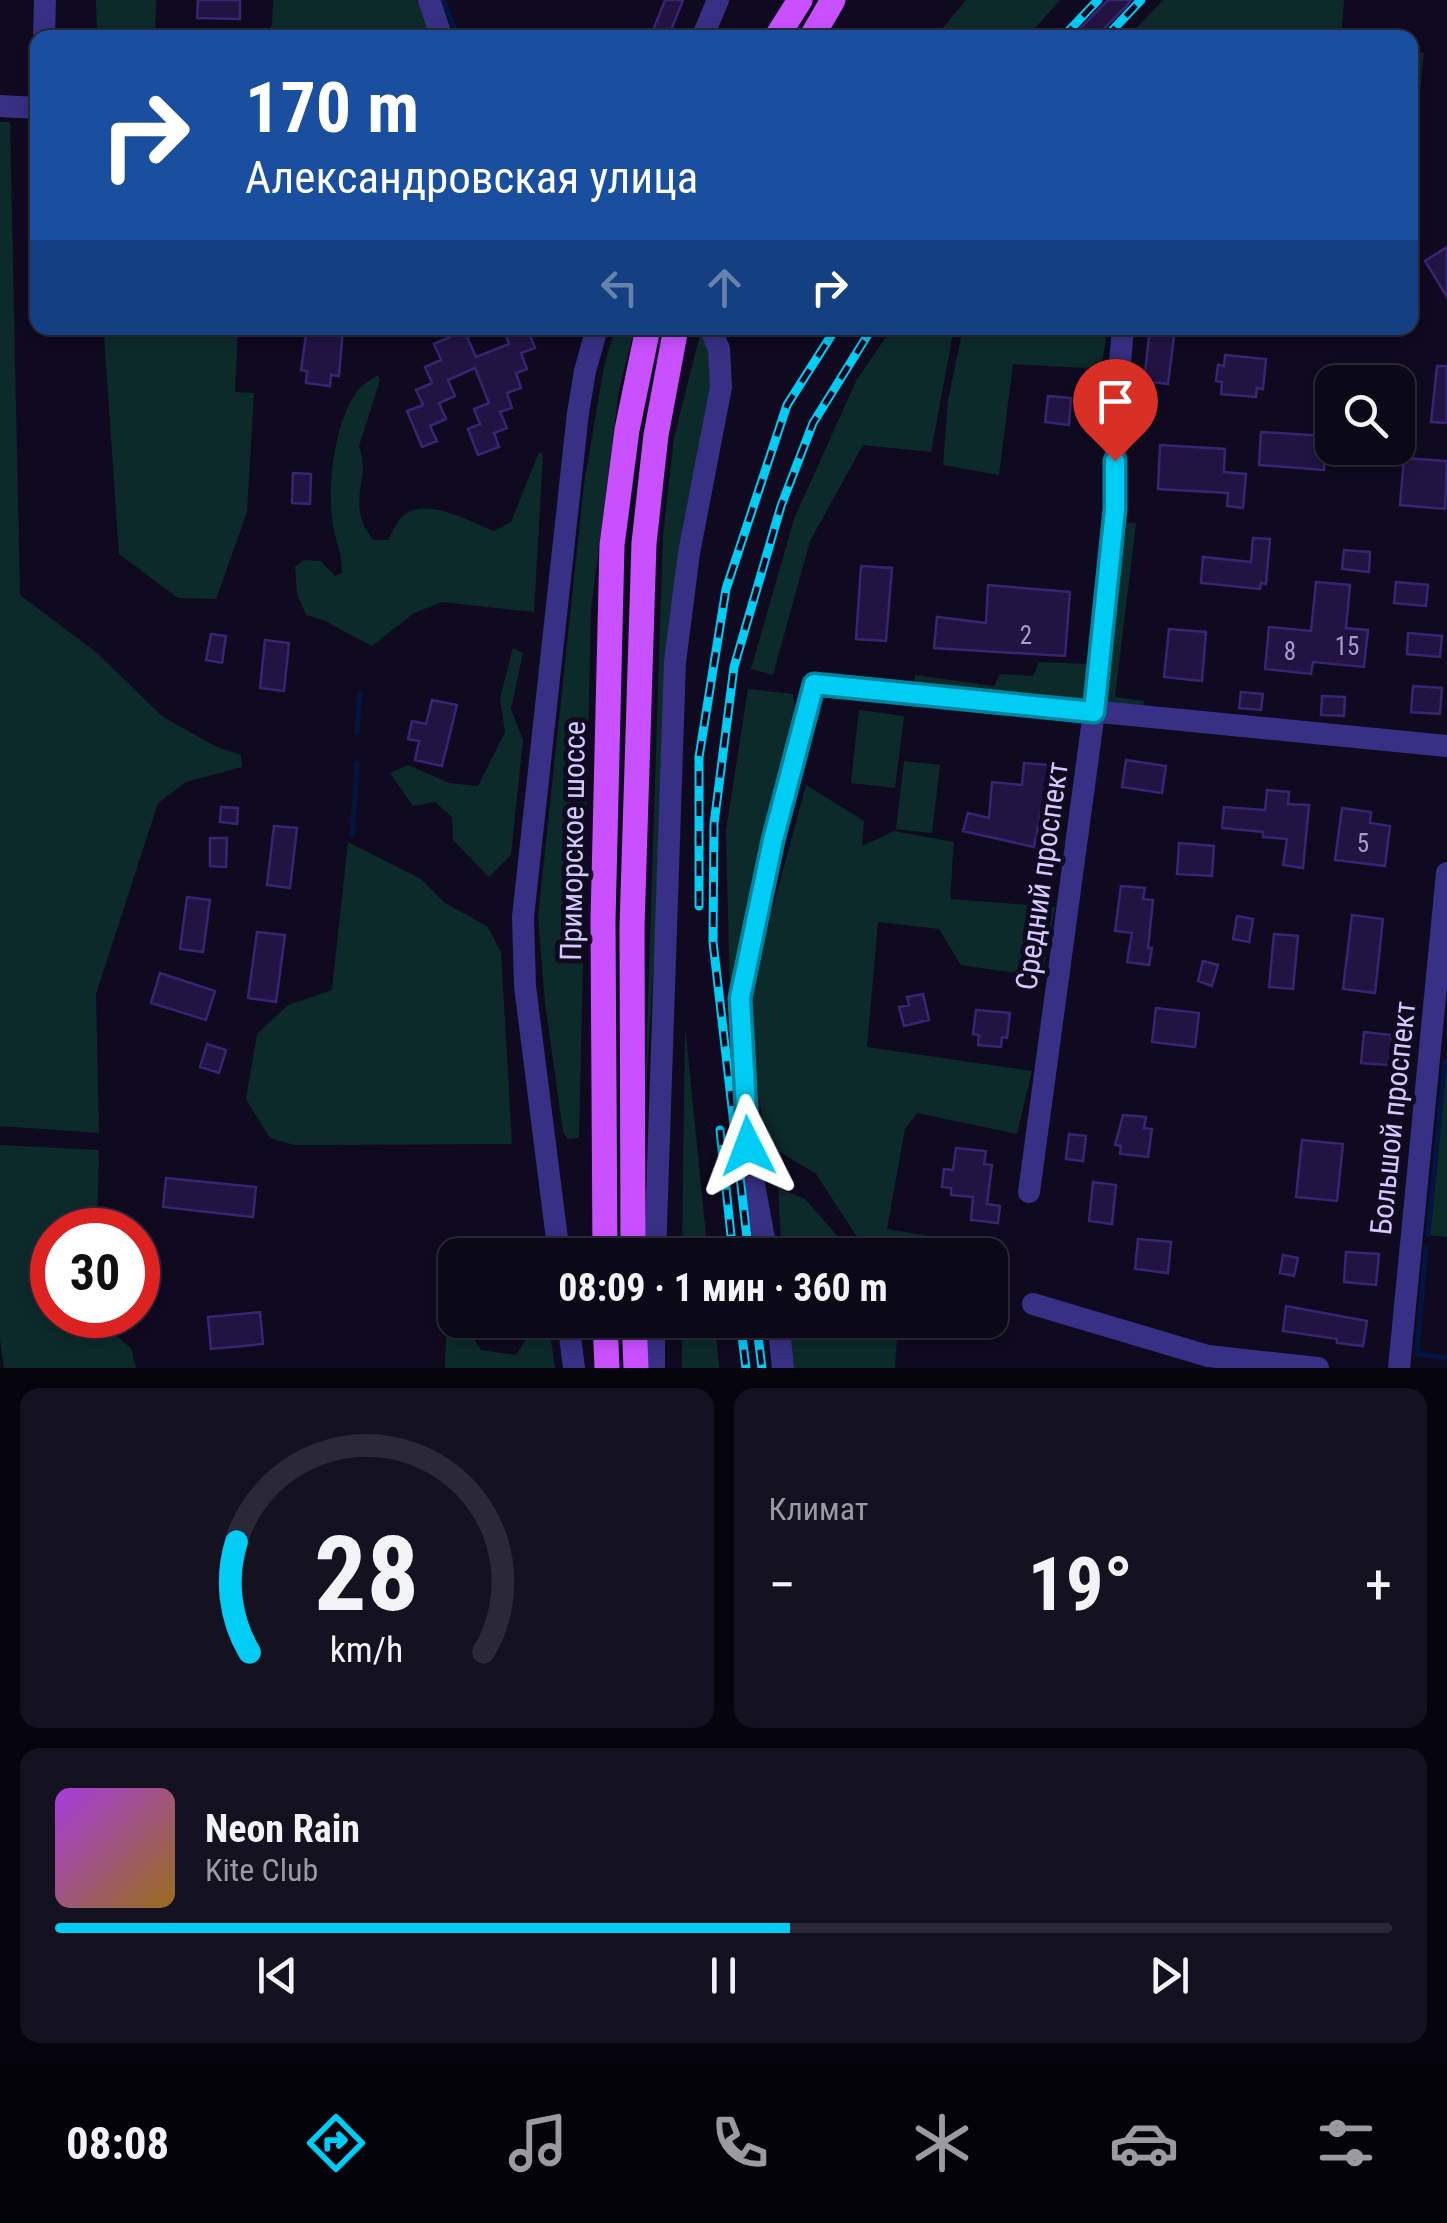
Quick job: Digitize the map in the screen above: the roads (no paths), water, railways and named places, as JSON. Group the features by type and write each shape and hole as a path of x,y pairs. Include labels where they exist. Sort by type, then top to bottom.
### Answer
{"main road":[{"path":"781,30 800,0"},
{"path":"816,30 833,0"},
{"name":"Приморское шоссе","path":"605,1238 603,921 612,544 627,430 647,335"},
{"name":"Приморское шоссе","path":"633,1238 632,908 644,543 656,435 675,335"},
{"path":"606,1338 607,1368"},
{"path":"635,1338 636,1368"}],"street":[{"path":"44,30 45,0"},
{"path":"429,0 439,30"},
{"path":"705,30 718,0"},
{"path":"0,106 30,108"},
{"path":"557,1238 526,986 523,916 578,412 584,370 595,335"},
{"path":"656,1238 675,662 689,553 721,387 719,349 713,335"},
{"name":"Средний проспект","path":"1029,1192 1094,712 1115,509 1116,408 1122,335"},
{"path":"763,1238 748,1146 740,998 773,840 814,684 1447,746"},
{"name":"Большой проспект","path":"1399,1368 1447,874"},
{"path":"1033,1304 1208,1356 1318,1368"},
{"path":"570,1338 574,1368"},
{"path":"654,1338 654,1368"},
{"path":"780,1338 783,1368"}],"waterway":[{"path":"443,0 456,30"},
{"path":"357,732 360,693"},
{"path":"352,836 357,763"},
{"path":"1428,1235 1445,1061"},
{"path":"1426,1249 1418,1354 1447,1358"}],"railway":[{"path":"1070,30 1098,0"},
{"path":"1113,30 1141,0"},
{"path":"699,906 699,757 726,589 787,405 832,335"},
{"path":"747,1238 713,942 714,824 734,667 781,506 813,423 868,335"},
{"path":"720,1130 731,1238"},
{"path":"742,1338 746,1368"},
{"path":"758,1338 762,1368"}]}
